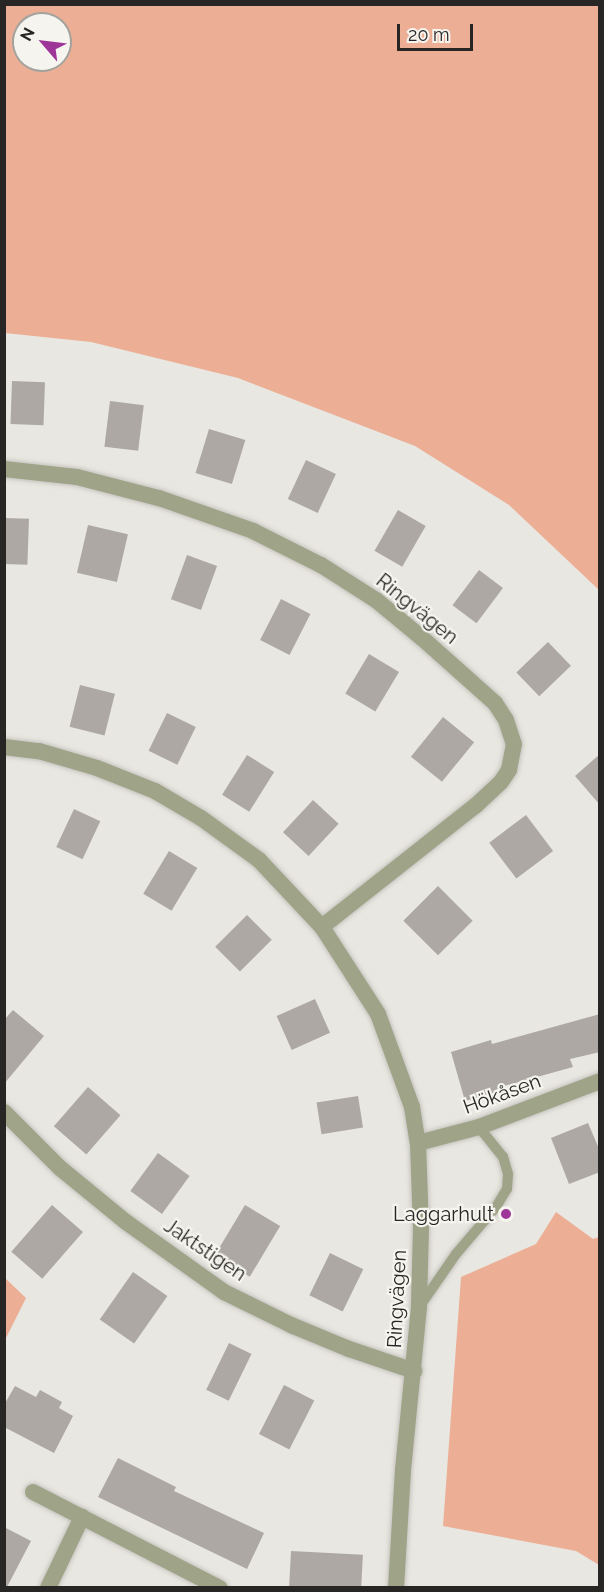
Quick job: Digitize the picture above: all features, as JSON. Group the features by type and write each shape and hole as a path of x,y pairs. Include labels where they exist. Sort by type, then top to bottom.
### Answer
{"street":[{"name":"Ringvägen","path":"4,469 77,477 159,498 253,531 321,565 376,600 495,703 506,720 514,744 509,770 501,782 475,806 322,927"},
{"name":"Ringvägen","path":"4,747 39,751 97,768 155,791 201,818 259,860 322,927 378,1014 412,1107 418,1143 421,1228 419,1306 403,1470 396,1587"},
{"name":"Hökåsen","path":"418,1143 478,1127 600,1081"},
{"name":"Jaktstigen","path":"4,1112 76,1181 126,1222 224,1292 329,1341 414,1371"},
{"path":"33,1492 220,1587"},
{"path":"48,1587 82,1517"}],"lane":[{"path":"419,1306 456,1254 496,1207 507,1189 508,1174 503,1157 478,1127"}],"shaded area":[{"path":"5,4 599,5 599,590 509,505 415,446 238,378 91,342 5,333"},
{"path":"556,1212 593,1239 599,1237 599,1565 576,1551 443,1526 461,1277 536,1244"},
{"path":"5,1278 26,1298 5,1340"}],"building":[{"path":"12,381 45,382 43,425 10,424"},
{"path":"110,401 144,405 138,451 104,447"},
{"path":"209,429 245,440 232,484 196,473"},
{"path":"306,460 336,474 318,513 288,499"},
{"path":"398,510 426,526 402,567 374,551"},
{"path":"4,518 29,519 27,565 4,564"},
{"path":"88,525 128,534 117,582 77,573"},
{"path":"187,555 217,566 201,610 171,599"},
{"path":"479,570 503,588 476,623 453,605"},
{"path":"281,599 310,614 290,655 260,640"},
{"path":"548,642 571,666 539,696 516,673"},
{"path":"369,654 399,672 375,711 345,693"},
{"path":"80,685 115,694 105,735 70,727"},
{"path":"167,713 196,727 177,765 149,751"},
{"path":"443,717 474,742 442,782 411,757"},
{"path":"600,754 600,805 575,776"},
{"path":"247,755 274,772 249,812 222,795"},
{"path":"313,800 339,824 309,856 283,832"},
{"path":"74,809 100,821 83,859 56,847"},
{"path":"526,815 553,851 516,879 489,843"},
{"path":"169,851 197,868 172,911 143,894"},
{"path":"438,886 473,921 438,955 403,921"},
{"path":"247,915 272,940 240,972 215,947"},
{"path":"315,999 330,1033 292,1050 277,1016"},
{"path":"13,1010 44,1036 4,1084 4,1020"},
{"path":"600,1014 600,1052 570,1059 573,1067 504,1086 505,1090 465,1101 451,1052 491,1040 492,1044"},
{"path":"88,1087 120,1115 86,1154 54,1126"},
{"path":"358,1096 363,1128 322,1134 317,1103"},
{"path":"588,1123 600,1151 600,1172 569,1184 551,1138"},
{"path":"158,1153 190,1176 162,1214 130,1191"},
{"path":"52,1205 83,1232 42,1279 11,1252"},
{"path":"245,1205 280,1226 250,1277 215,1256"},
{"path":"330,1253 363,1269 343,1311 309,1295"},
{"path":"133,1272 167,1296 134,1344 100,1320"},
{"path":"229,1343 251,1354 229,1401 206,1390"},
{"path":"284,1385 314,1400 289,1449 259,1434"},
{"path":"15,1386 36,1397 40,1390 62,1402 59,1408 73,1416 54,1453 4,1427 4,1405"},
{"path":"118,1458 176,1487 174,1491 264,1533 247,1569 98,1497"},
{"path":"4,1527 31,1541 7,1587 4,1587"},
{"path":"291,1551 363,1555 361,1588 289,1587"}],"place":[{"name":"Laggarhult","path":"506,1214"}]}
